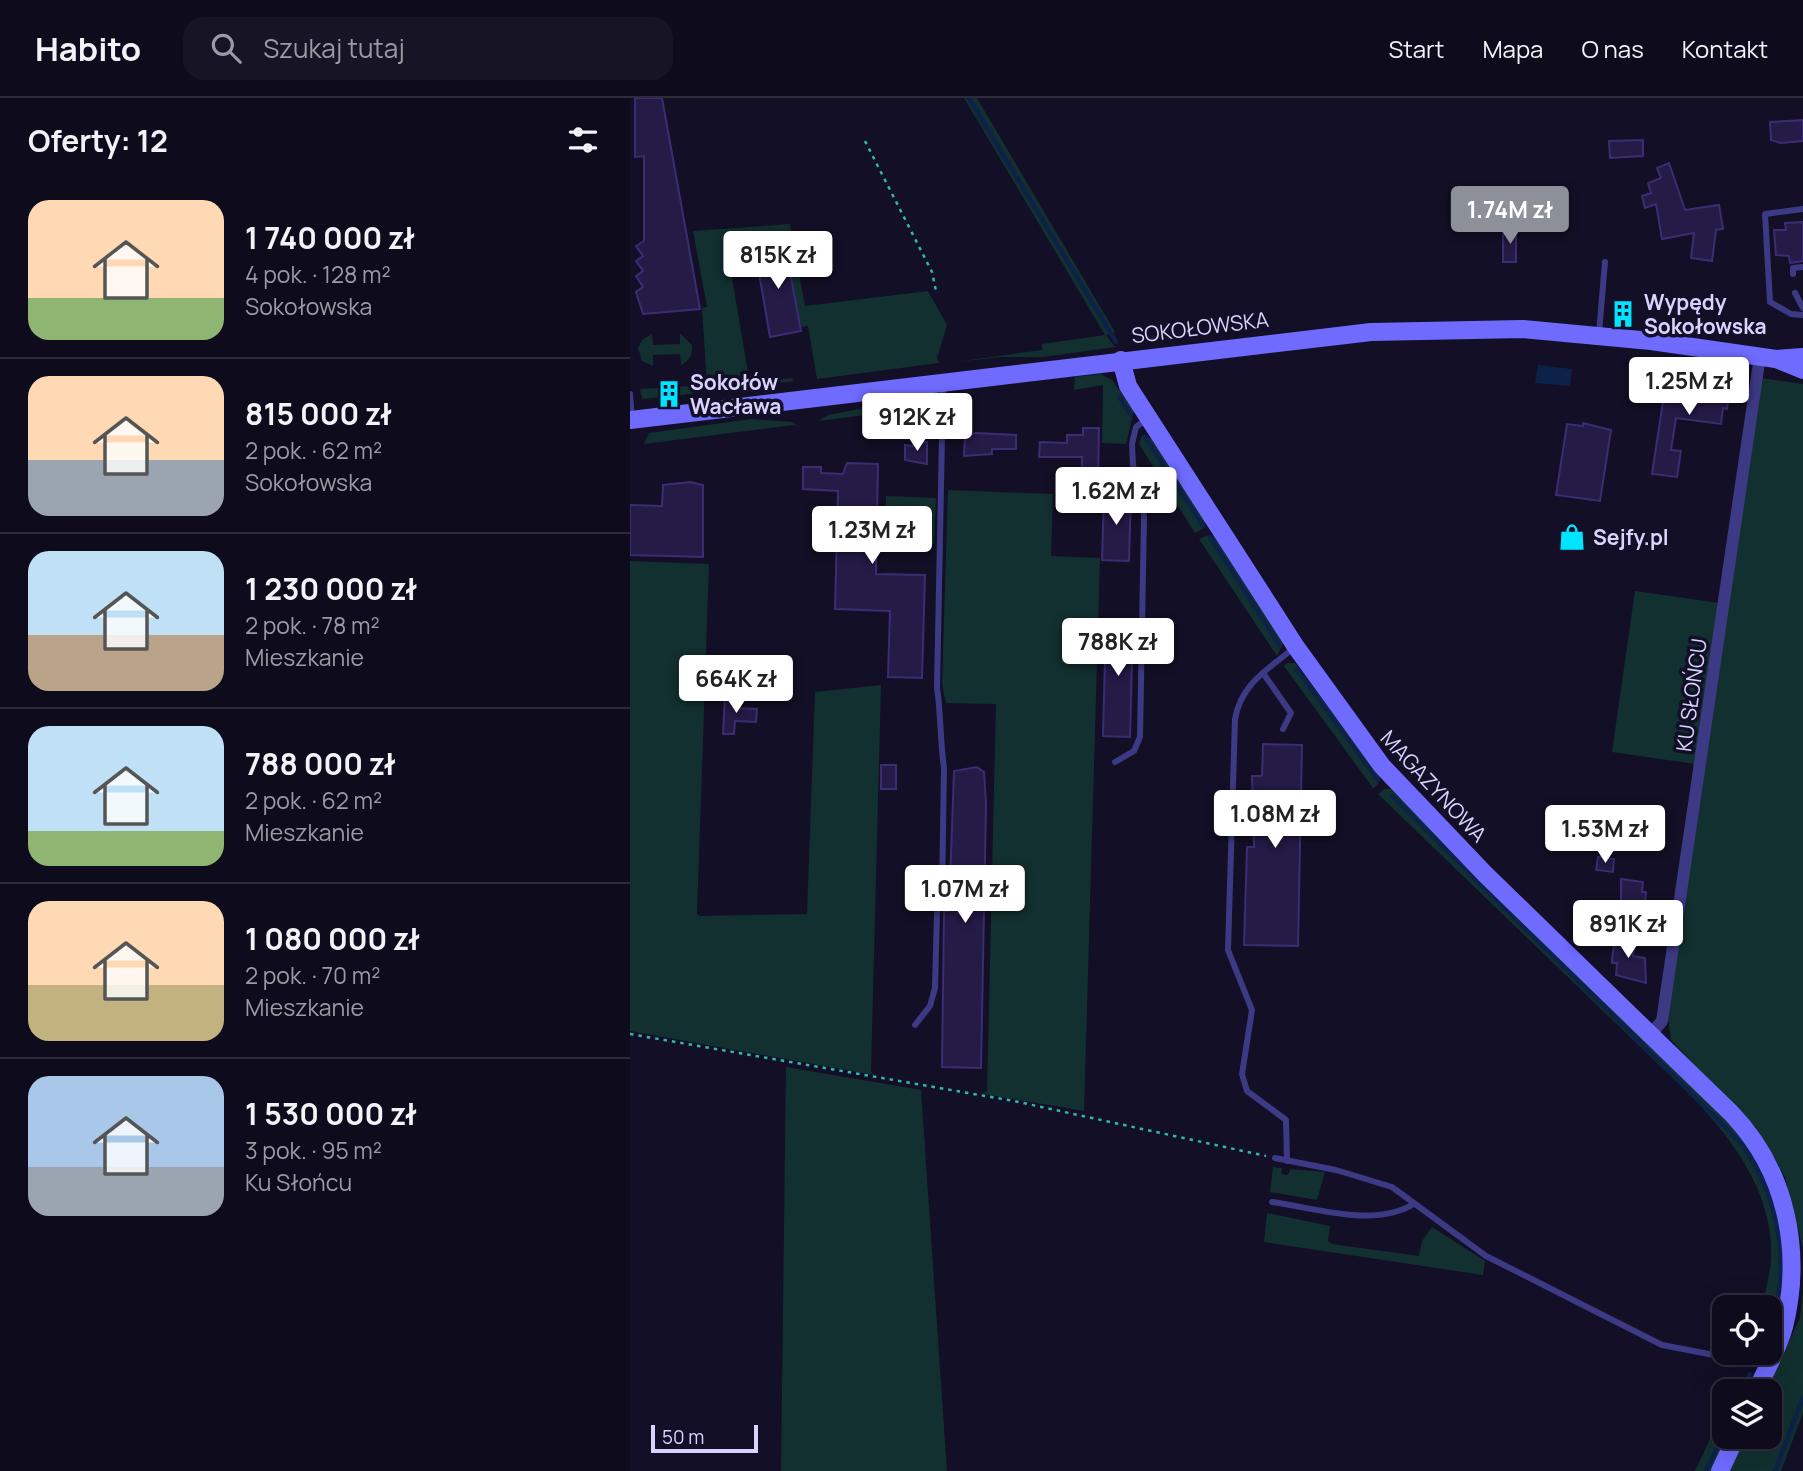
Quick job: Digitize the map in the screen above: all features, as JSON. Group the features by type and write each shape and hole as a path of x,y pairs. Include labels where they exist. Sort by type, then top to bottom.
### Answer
{"street":[{"name":"SOKOŁOWSKA","path":"631,420 1371,332 1492,328 1599,335 1768,358 1801,358"},
{"name":"KU SŁOŃCU","path":"1651,1034 1662,1021 1768,358"},
{"name":"MAGAZYNOWA","path":"1121,360 1125,380 1296,647 1355,732 1407,794 1745,1127 1764,1154 1782,1192 1793,1238 1793,1278 1784,1327 1762,1379"},
{"path":"1720,1471 1730,1449"}],"lane":[{"path":"1803,209 1765,214 1770,302 1791,314 1803,315"},
{"path":"1599,335 1605,262"},
{"path":"1793,274 1793,268 1803,268"},
{"path":"1795,293 1803,308"},
{"path":"915,1025 933,997 937,913 942,892 944,768 940,754 941,703 937,688 943,384"},
{"path":"630,394 631,420"},
{"path":"1115,762 1134,751 1140,737 1144,518 1142,486 1133,466 1132,444 1136,427 1149,418"},
{"path":"1286,1161 1286,1120 1247,1091 1243,1082 1243,1051 1252,1010 1228,950 1235,719 1243,692 1296,647"},
{"path":"1263,673 1291,713 1288,724 1283,729"},
{"path":"1275,1158 1373,1179 1392,1188 1486,1256 1662,1345 1768,1366"},
{"path":"1272,1202 1367,1215 1389,1215 1414,1204"}],"path":[{"path":"865,141 932,272 936,291"},
{"path":"630,1034 1014,1101 1275,1158"}],"green space":[{"path":"964,98 977,98 1115,332 1106,335 1115,347 1043,357 1001,357 955,362 1042,350 1042,344 1105,335"},
{"path":"790,224 805,306 928,291 947,325 937,358 939,363 817,379 808,326 801,327 786,243 728,254 750,384 791,378 794,381 673,396 672,391 665,391 665,397 642,399 640,389 707,385 702,308 707,307 693,231"},
{"path":"680,333 692,345 691,355 684,363 681,365 680,354 653,355 653,366 642,361 638,348 642,340 652,334 653,345 680,344"},
{"path":"1100,374 1112,380 1134,411 1126,444 1102,443 1103,385 1074,390 1075,377"},
{"path":"1761,378 1803,384 1803,1249 1785,1177 1762,1137 1671,1040 1668,1017"},
{"path":"890,403 891,412 818,421 828,415"},
{"path":"752,419 792,422 799,427 794,425 644,444 649,433"},
{"path":"1142,435 1151,439 1205,522 1204,528 1195,533 1139,444"},
{"path":"948,490 1053,494 1051,556 1100,558 1084,1111 983,1094 987,1091 996,704 946,703 942,685"},
{"path":"886,496 936,498 934,544 885,543"},
{"path":"1208,535 1214,537 1283,643 1277,656 1199,539"},
{"path":"630,561 709,564 697,914 700,916 807,914 815,692 881,685 871,1071 874,1075 630,1031"},
{"path":"1635,591 1719,603 1695,764 1612,752"},
{"path":"1287,663 1295,663 1298,667 1380,777 1378,785 1373,788 1284,666"},
{"path":"1384,789 1391,789 1741,1136 1767,1185 1775,1210 1783,1261 1781,1295 1764,1295 1771,1259 1770,1234 1765,1211 1746,1167 1719,1127 1686,1091 1378,794"},
{"path":"786,1067 921,1090 947,1471 781,1471"},
{"path":"1273,1167 1282,1168 1281,1174 1288,1175 1290,1169 1325,1172 1317,1200 1270,1192"},
{"path":"1267,1213 1330,1226 1328,1241 1332,1244 1419,1256 1422,1241 1432,1227 1485,1261 1483,1275 1264,1242"},
{"path":"1803,1290 1803,1413 1781,1471 1729,1471 1739,1449 1782,1449 1782,1379 1771,1379 1777,1365 1782,1365 1782,1356 1800,1318"},
{"path":"1712,1435 1712,1449 1721,1449 1711,1471 1695,1471"}],"water":[{"path":"1538,365 1572,369 1570,386 1535,383"}],"building":[{"path":"635,98 662,98 700,309 643,314 636,292 643,287 636,276 643,271 636,261 643,256 636,246 644,241 644,156 635,157"},
{"path":"1803,120 1803,141 1781,143 1771,140 1770,122"},
{"path":"1643,140 1643,156 1610,158 1609,141"},
{"path":"1669,163 1685,210 1719,205 1723,229 1716,230 1712,261 1691,258 1694,233 1662,239 1656,204 1645,208 1642,196 1651,193 1648,183 1661,178 1657,168"},
{"path":"1803,222 1803,261 1790,263 1789,256 1776,255 1774,230 1786,230 1785,223"},
{"path":"1516,230 1516,262 1503,262 1503,231"},
{"path":"785,244 801,331 770,337 755,250"},
{"path":"1692,374 1731,379 1727,409 1723,408 1721,424 1676,418 1671,450 1681,451 1677,477 1652,474 1664,395 1689,398"},
{"path":"1583,423 1611,430 1600,501 1556,495 1567,424 1583,426"},
{"path":"1083,428 1099,428 1098,477 1082,477 1082,457 1039,457 1040,442 1067,443 1067,435 1083,435"},
{"path":"965,435 1016,435 1016,449 992,449 992,454 964,456"},
{"path":"913,442 927,442 927,464 905,460 905,445 913,446"},
{"path":"847,463 878,464 876,574 925,575 922,678 888,677 890,611 835,609 838,491 803,489 803,467 821,467 821,473 843,474"},
{"path":"690,482 703,485 703,557 630,555 630,505 662,506 663,485"},
{"path":"1104,492 1131,493 1129,561 1102,560"},
{"path":"1106,620 1133,621 1130,737 1103,736"},
{"path":"725,695 736,696 735,708 757,709 756,722 735,721 734,734 723,734"},
{"path":"1263,744 1302,745 1298,946 1244,945 1247,847 1254,847 1252,776 1262,776"},
{"path":"881,765 896,765 896,789 881,789"},
{"path":"977,767 984,772 986,804 981,1068 942,1067 944,911 949,911 954,771"},
{"path":"1598,857 1614,859 1613,872 1596,870"},
{"path":"1621,879 1643,882 1642,892 1646,892 1645,906 1621,903"},
{"path":"1615,937 1635,939 1633,956 1645,958 1646,983 1616,975 1617,963 1612,963"}],"waterway":[{"path":"969,98 1116,342"},
{"path":"1120,398 1131,415"},
{"path":"1145,437 1203,526"},
{"path":"1210,537 1280,646"},
{"path":"1297,670 1378,780"},
{"path":"1392,796 1741,1143 1765,1186 1773,1209 1781,1257 1778,1295"},
{"path":"1748,1379 1750,1374"},
{"path":"1775,1471 1803,1397"},
{"path":"1706,1471 1716,1449"}],"place":[{"name":"Wypędy Sokołowska","path":"1623,314"},
{"name":"Sokołów Wacława","path":"669,394"},
{"name":"Sejfy.pl","path":"1572,537"}]}
